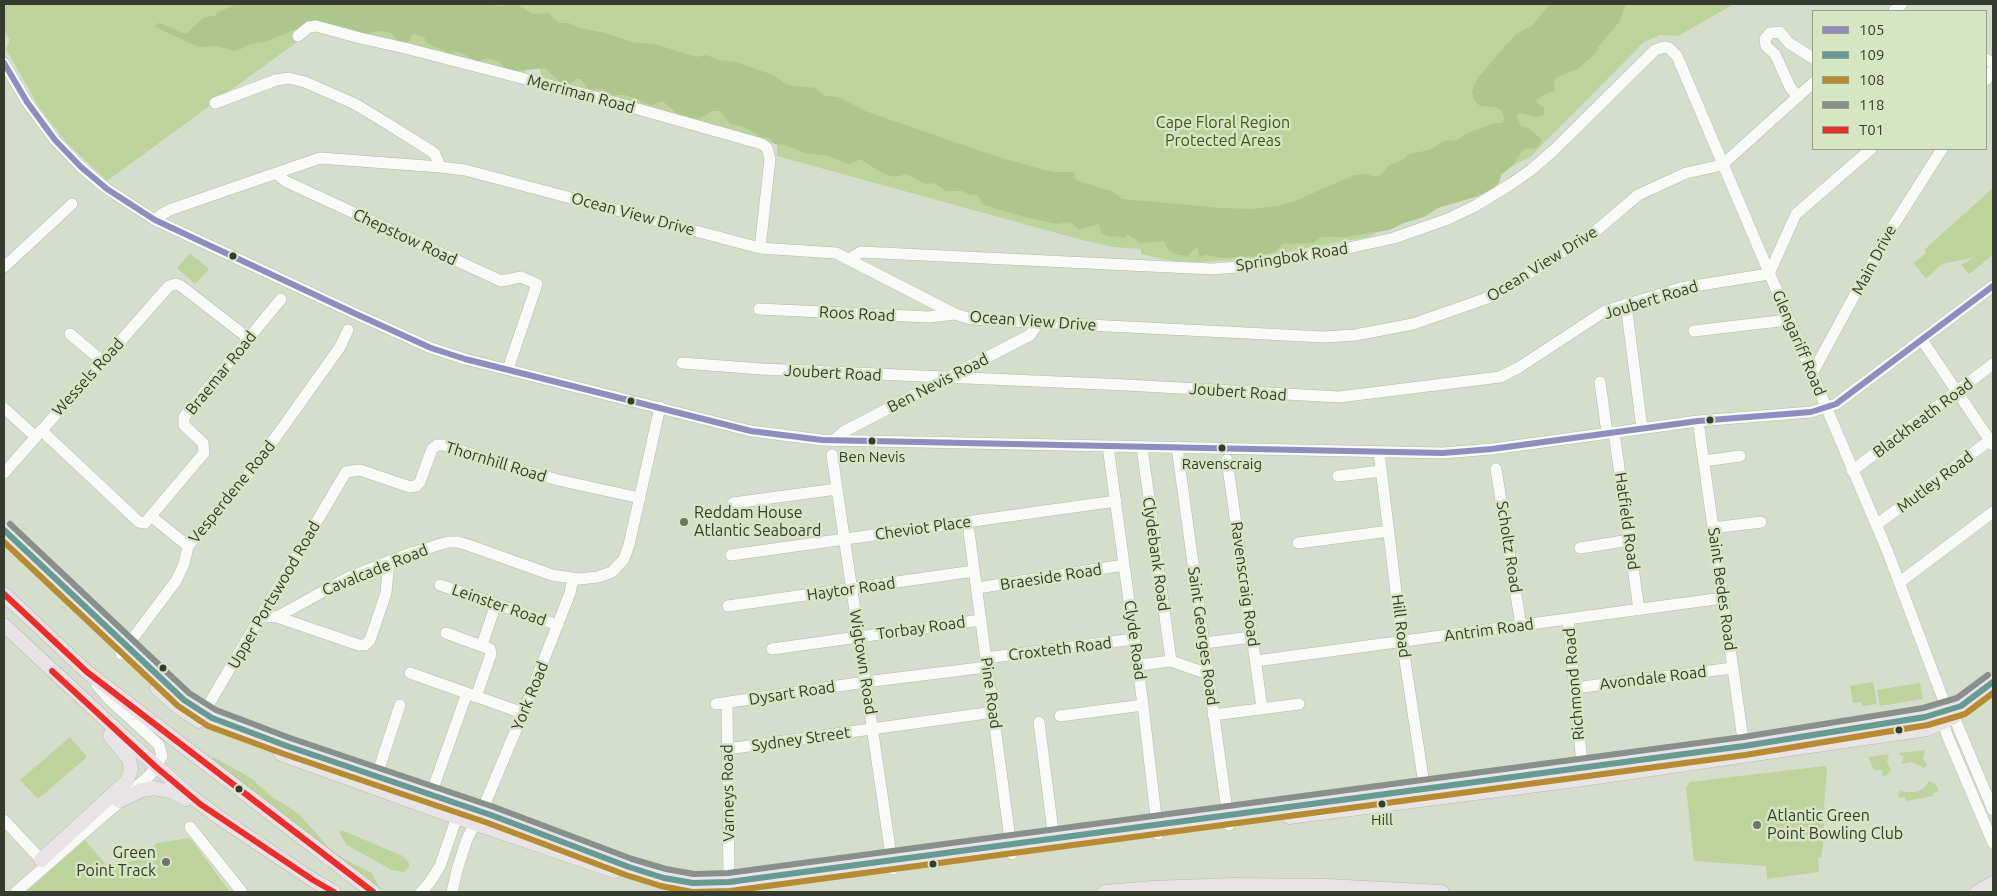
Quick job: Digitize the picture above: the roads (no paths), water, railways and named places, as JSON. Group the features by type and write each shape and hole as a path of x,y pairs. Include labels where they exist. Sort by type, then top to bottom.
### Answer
{"main road":[{"path":"4,530 124,651"},
{"path":"4,543 124,651 184,700 201,717 225,724 285,750 459,811 653,884 674,890 698,892"},
{"path":"4,594 86,672 373,892"},
{"path":"4,625 156,767 217,816 334,892"},
{"path":"717,892 893,865 1745,751 1927,729 1948,711 1993,682"},
{"path":"44,862 128,781 131,772 131,764 126,754 80,705 72,689"},
{"path":"119,801 146,789 161,788 178,794 193,805 217,816"},
{"path":"478,818 531,831 664,878 693,883 729,882 893,865"},
{"path":"1012,849 1054,839 1158,830"},
{"path":"1977,892 1993,883"},
{"path":"1104,892 1234,885 1327,886 1442,892"},
{"path":"1327,886 1379,892"}],"street":[{"name":"Merriman Road","path":"298,36 309,28 316,26 599,98 762,144 767,148 770,159 760,248"},
{"path":"1798,97 1787,82 1774,54 1766,46 1765,39 1770,33 1780,32 1789,43 1812,57"},
{"name":"Springbok Road","path":"849,259 861,252 1212,269 1237,267 1385,240 1418,231 1448,219 1475,206 1511,184 1554,150 1655,50 1664,47 1669,48"},
{"name":"Glengariff Road","path":"1669,48 1677,56 1900,582 1948,711"},
{"path":"4,63 31,108 61,147 107,189 155,220 431,348 752,431 833,441 1379,452 1466,452 1698,421 1811,412 1836,404 1993,286"},
{"path":"215,103 276,80 289,78 300,81 355,104 388,124 431,151 440,167"},
{"name":"Ocean View Drive","path":"155,220 172,209 320,158 440,167 465,170 760,248 828,252 849,259 955,314 971,318 1324,337 1355,335 1413,324 1493,296 1598,230 1638,195 1686,173 1722,165 1812,84"},
{"path":"1769,274 1796,214 1870,150"},
{"name":"Main Drive","path":"1812,374 1886,237 1941,150"},
{"name":"Chepstow Road","path":"276,173 284,181 502,281 521,277 537,284 508,369"},
{"path":"4,268 72,204"},
{"name":"Joubert Road","path":"682,363 762,370 1126,385 1339,397 1500,377 1518,368 1605,310 1681,288 1769,274"},
{"name":"Wessels Road","path":"4,473 169,286 176,284 181,286 248,338"},
{"name":"Braemar Road","path":"152,517 204,453 203,443 184,425 184,417 281,299"},
{"path":"1626,304 1642,428"},
{"name":"Roos Road","path":"758,309 929,317 955,314"},
{"path":"1694,331 1788,319"},
{"name":"Ben Nevis Road","path":"833,441 843,432 1030,335 1039,322"},
{"name":"Vesperdene Road","path":"124,651 176,581 184,564 188,546 247,476 340,347 348,330"},
{"path":"70,334 102,361"},
{"path":"1922,340 1992,441"},
{"name":"Blackheath Road","path":"1852,471 1993,364"},
{"name":"Hatfield Road","path":"1600,382 1630,540 1639,610"},
{"name":"Cavalcade Road","path":"277,617 349,577 439,544 458,542 539,572 573,579 605,575 618,567 627,552 660,407"},
{"path":"4,408 38,433 139,522 145,523 152,517 188,546"},
{"name":"Saint Bedes Road","path":"1698,421 1745,751"},
{"name":"Mutley Road","path":"1876,525 1992,441"},
{"name":"Thornhill Road","path":"350,470 360,470 410,487 416,486 420,482 432,448 444,444 501,464 558,480 640,498"},
{"name":"Clyde Road","path":"1108,446 1158,830"},
{"name":"Clydebank Road","path":"1142,447 1171,661"},
{"name":"Saint Georges Road","path":"1177,447 1228,820"},
{"name":"Hill Road","path":"1379,452 1402,641 1426,794"},
{"name":"Wigtown Road","path":"832,455 893,865"},
{"path":"1704,461 1740,456"},
{"name":"Ravenscraig Road","path":"1227,460 1262,708"},
{"name":"Scholtz Road","path":"1496,469 1521,626"},
{"name":"Upper Portswood Road","path":"201,717 343,476 350,470"},
{"path":"1338,476 1381,471"},
{"path":"734,503 837,489"},
{"name":"Cheviot Place","path":"731,555 1116,501"},
{"path":"1900,582 1993,512"},
{"path":"1713,528 1761,522"},
{"path":"1298,543 1389,531"},
{"name":"Pine Road","path":"969,532 1012,849"},
{"path":"1580,548 1630,540"},
{"path":"262,616 277,617 359,645 365,645 370,640 386,593 389,561"},
{"name":"Braeside Road","path":"977,588 1124,565"},
{"name":"Haytor Road","path":"728,606 974,571"},
{"name":"York Road","path":"452,892 467,839 478,818 523,713 570,593 573,579"},
{"name":"Leinster Road","path":"440,584 558,625"},
{"name":"Antrim Road","path":"1256,661 1723,598"},
{"path":"486,647 496,604"},
{"name":"Richmond Road","path":"1568,619 1582,773"},
{"name":"Torbay Road","path":"772,649 981,620"},
{"path":"429,801 471,695 491,654 486,647 446,633"},
{"path":"1204,644 1252,637"},
{"name":"Croxteth Road","path":"986,662 1134,639"},
{"path":"1138,665 1171,661 1208,674"},
{"name":"Dysart Road","path":"721,704 986,662"},
{"name":"Avondale Road","path":"1574,688 1733,668"},
{"path":"6,892 150,775 162,754 159,745 112,702 86,672"},
{"path":"410,673 523,713"},
{"path":"375,781 400,704"},
{"name":"Varneys Road","path":"721,704 727,749 729,882"},
{"path":"1060,716 1143,704"},
{"path":"1214,715 1299,704"},
{"path":"1948,711 1993,810"},
{"path":"1948,711 1993,843"},
{"name":"Sydney Street","path":"727,749 994,712"},
{"path":"1039,722 1054,839"},
{"path":"421,892 440,866 459,811"},
{"path":"4,820 44,862"},
{"path":"190,827 242,892"},
{"path":"16,892 44,862"}],"place":[{"name":"Ben Nevis","path":"872,441"},
{"name":"Ravenscraig","path":"1222,448"},
{"name":"Reddam House Atlantic Seaboard","path":"684,522"},
{"name":"Hill","path":"1382,804"},
{"name":"Atlantic Green Point Bowling Club","path":"1757,825"},
{"name":"Green Point Track","path":"166,862"}],"park label":[{"name":"Cape Floral Region Protected Areas","path":"1223,132"}]}
